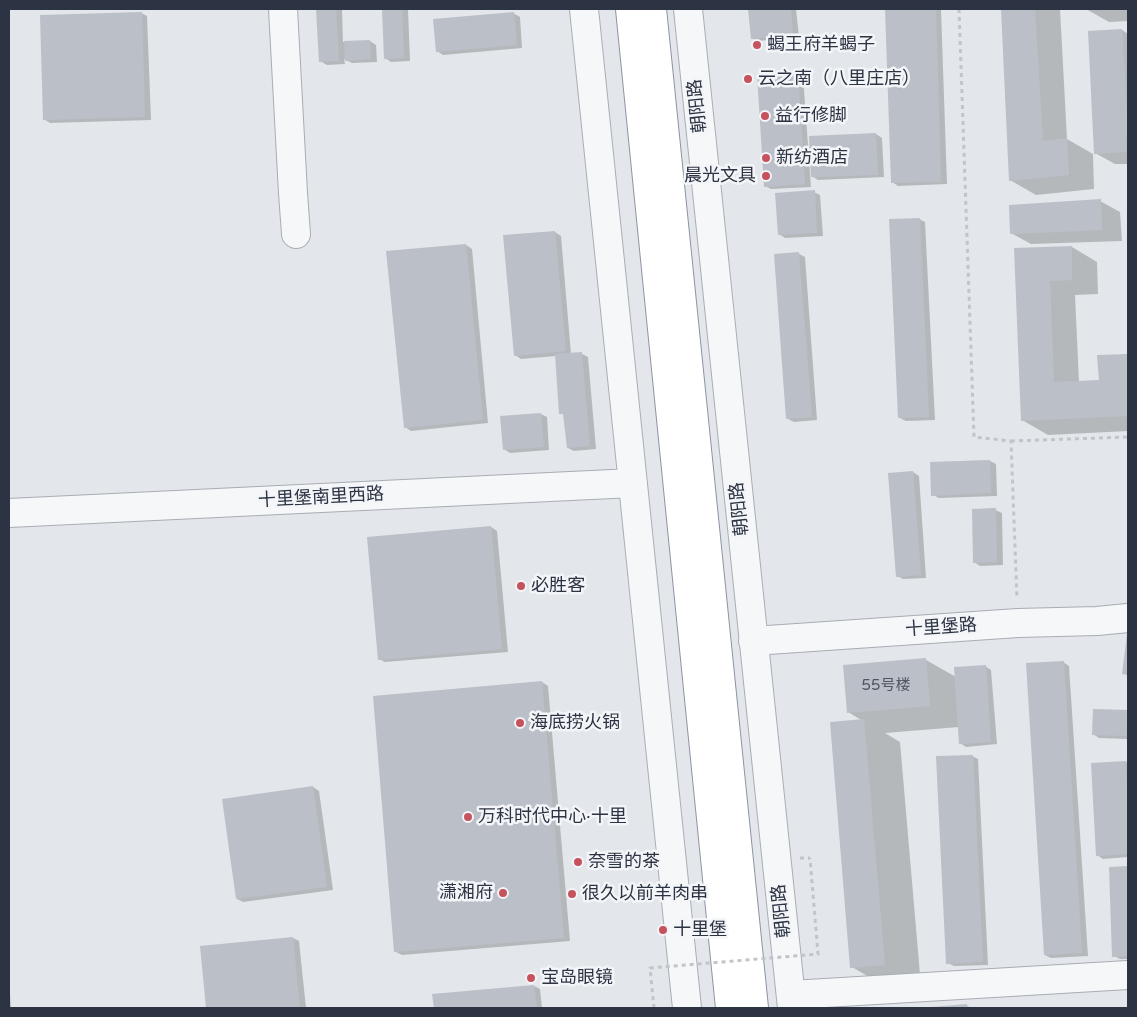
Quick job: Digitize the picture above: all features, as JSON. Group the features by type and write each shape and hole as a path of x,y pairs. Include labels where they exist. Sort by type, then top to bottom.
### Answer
{"highway":[{"path":"630,9 730,1008"},
{"name":"朝阳路","path":"652,9 754,1008"}],"street":[{"path":"283,9 296,234"},
{"path":"584,9 687,1008"},
{"name":"朝阳路","path":"688,9 792,1002"},
{"name":"十里堡南里西路","path":"9,513 633,482"},
{"name":"十里堡路","path":"754,640 1128,618"},
{"path":"792,1002 1128,975"}],"path":[{"path":"959,9 974,437 1011,441 1128,436"},
{"path":"1011,441 1018,624"},
{"path":"654,1008 650,968 818,954 810,858"}],"building":[{"path":"316,9 336,9 339,61 319,62"},
{"path":"382,9 402,9 404,58 384,59"},
{"path":"748,9 791,9 793,35 751,39"},
{"path":"885,9 936,9 941,182 891,183"},
{"path":"1001,9 1035,9 1043,141 1067,138 1069,175 1009,181"},
{"path":"142,12 145,117 43,120 40,15"},
{"path":"514,12 517,45 436,52 433,19"},
{"path":"1122,29 1128,124 1128,137 1126,136 1127,152 1094,154 1088,31"},
{"path":"370,40 371,59 345,61 344,41"},
{"path":"798,72 805,184 764,187 757,74"},
{"path":"876,133 878,175 811,177 809,136"},
{"path":"815,190 817,233 778,235 775,193"},
{"path":"1101,199 1102,230 1010,234 1009,205"},
{"path":"920,218 929,417 898,418 889,219"},
{"path":"555,231 566,351 514,356 503,235"},
{"path":"466,244 483,420 404,428 386,251"},
{"path":"1072,246 1072,280 1050,281 1054,382 1099,380 1097,355 1128,354 1128,416 1021,421 1014,248"},
{"path":"799,252 812,417 786,419 774,254"},
{"path":"582,352 590,446 567,448 563,414 559,414 555,354"},
{"path":"541,413 544,447 503,450 500,416"},
{"path":"990,460 991,493 931,496 930,462"},
{"path":"913,471 921,575 896,577 888,473"},
{"path":"996,508 997,562 973,563 972,509"},
{"path":"491,526 502,649 378,660 367,537"},
{"path":"1128,634 1128,675 1122,674"},
{"path":"926,658 930,706 847,713 843,665"},
{"path":"1064,661 1082,953 1044,955 1026,663"},
{"path":"986,665 991,742 959,744 954,667"},
{"name":"万科时代中心·十里","path":"542,681 564,938 394,952 373,696"},
{"path":"1093,709 1128,710 1128,736 1092,735"},
{"path":"864,719 885,965 850,968 830,722"},
{"path":"973,755 983,962 946,964 936,756"},
{"path":"1126,761 1128,854 1096,856 1091,763"},
{"path":"313,786 327,887 236,899 222,799"},
{"path":"1128,866 1128,956 1112,957 1109,867"},
{"path":"293,937 300,1008 206,1008 200,946"},
{"path":"534,985 537,1008 434,1008 432,994"},
{"path":"967,1004 968,1008 932,1008 932,1007"}],"place":[{"name":"蝎王府羊蝎子","path":"757,45"},
{"name":"云之南（八里庄店）","path":"748,79"},
{"name":"益行修脚","path":"765,116"},
{"name":"新纺酒店","path":"766,158"},
{"name":"晨光文具","path":"766,176"},
{"name":"必胜客","path":"521,586"},
{"name":"海底捞火锅","path":"520,723"},
{"name":"万科时代中心·十里","path":"468,817"},
{"name":"奈雪的茶","path":"578,862"},
{"name":"潇湘府","path":"503,893"},
{"name":"很久以前羊肉串","path":"572,894"},
{"name":"十里堡","path":"663,930"},
{"name":"宝岛眼镜","path":"531,978"}]}
